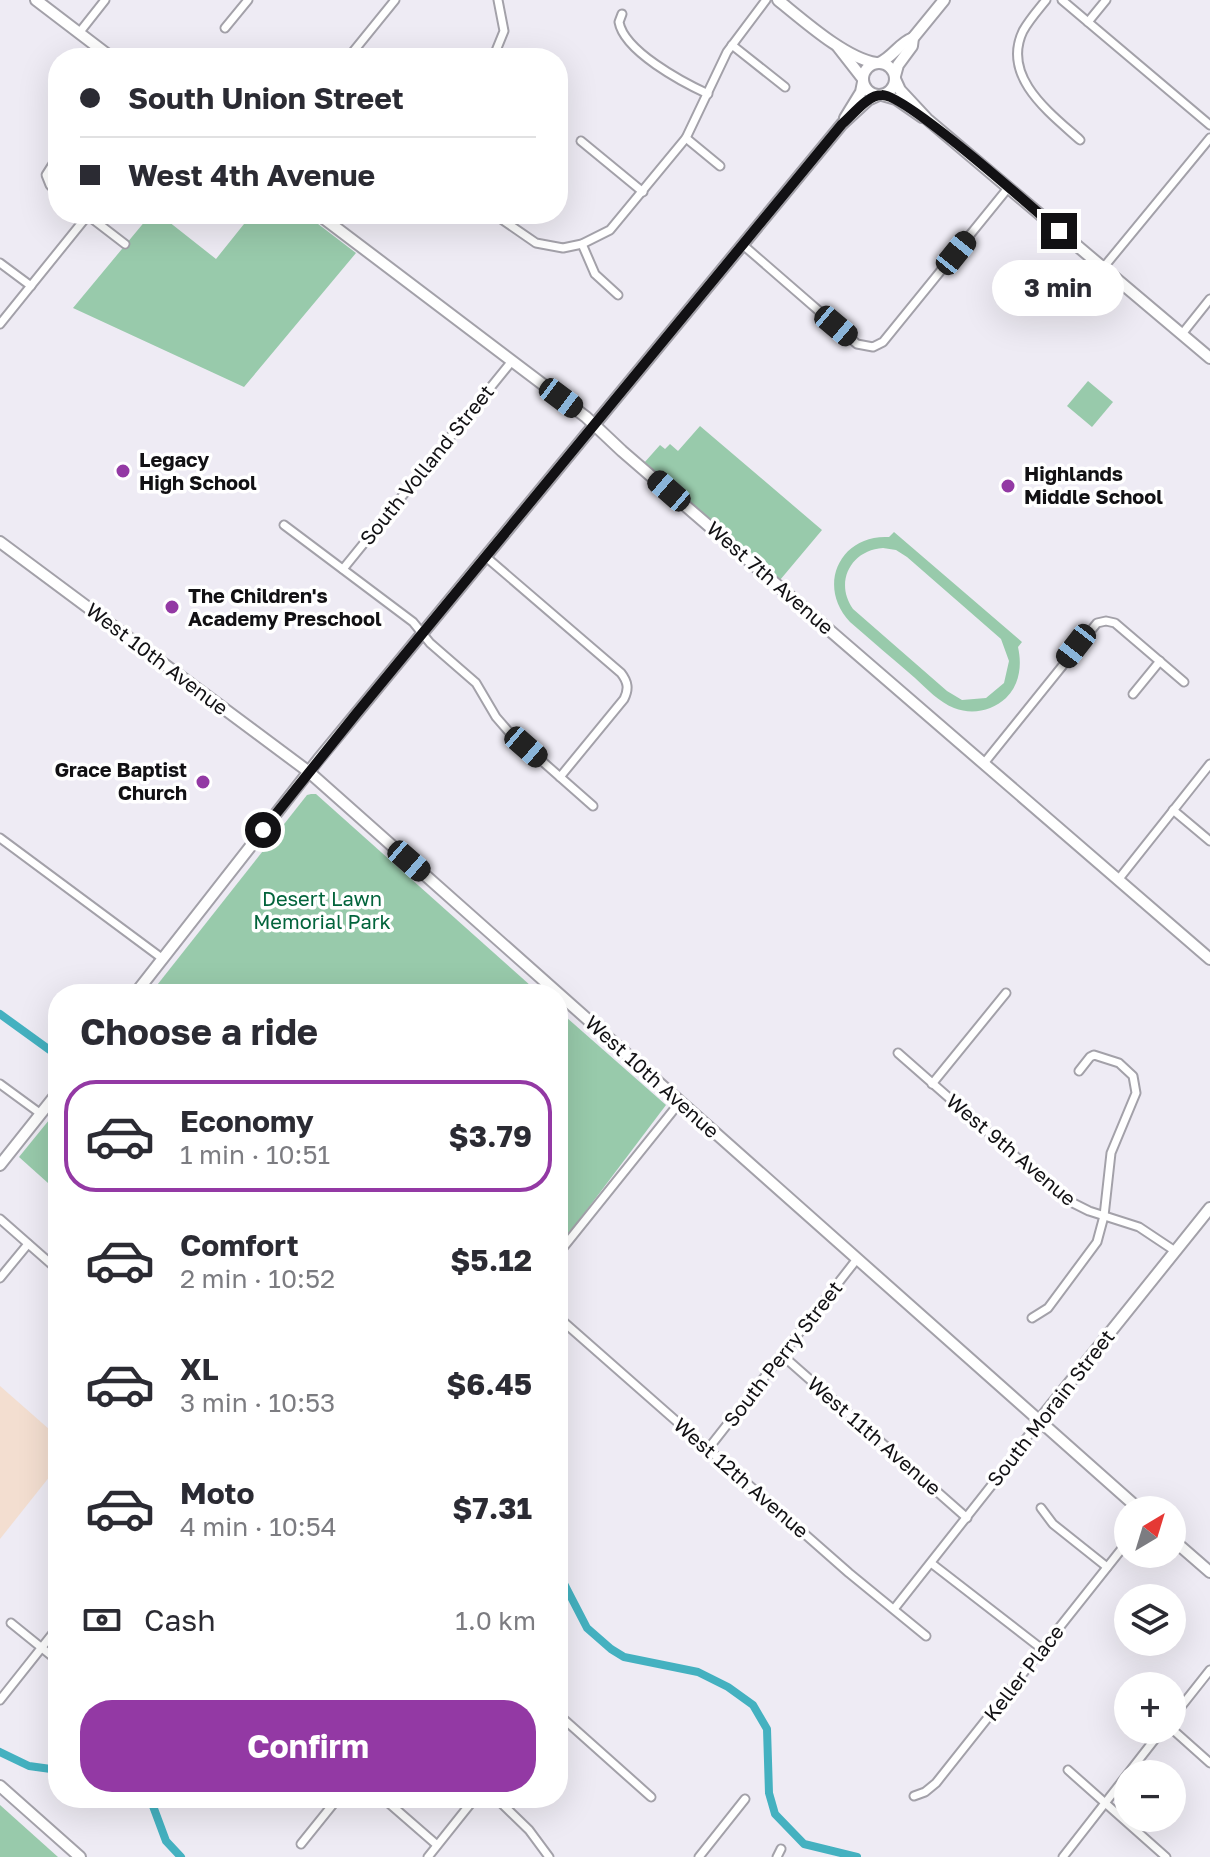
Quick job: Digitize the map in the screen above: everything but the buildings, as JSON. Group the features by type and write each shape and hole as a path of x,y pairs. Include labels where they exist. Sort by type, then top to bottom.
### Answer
{"main road":[{"path":"36,0 99,48"},
{"path":"778,0 837,46 865,61 890,67 900,90 927,119 1210,358"},
{"path":"842,124 861,92 865,70 890,57 905,41 913,38 944,0"},
{"path":"143,984 309,772 842,124 868,100 890,91 898,65 912,46 913,38"},
{"path":"837,46 867,90 896,99 927,119"},
{"name":"West 7th Avenue","path":"331,224 595,425 1210,959"},
{"name":"West 10th Avenue","path":"0,542 309,772 547,984"},
{"name":"West 10th Avenue","path":"568,1002 1124,1496"},
{"path":"0,1165 48,1105"},
{"name":"South Morain Street","path":"1039,1421 1210,1208"},
{"path":"1186,1551 1210,1572"},
{"path":"0,1786 80,1857"}],"street":[{"path":"79,33 105,0"},
{"path":"225,28 248,0"},
{"path":"356,48 395,0"},
{"path":"497,48 504,31 498,0"},
{"path":"508,224 536,243 563,248 582,244 610,230 686,138 732,45 766,0"},
{"path":"1046,0 1023,32 1017,51 1018,67 1033,93 1080,140"},
{"path":"1062,0 1210,125"},
{"path":"1088,22 1106,0"},
{"path":"622,14 619,22 626,38 666,71 708,94"},
{"path":"732,45 785,87"},
{"path":"686,138 720,166"},
{"path":"1103,268 1210,138"},
{"path":"581,141 643,192"},
{"path":"743,245 857,344 873,347 883,342 1008,188"},
{"path":"0,324 80,224"},
{"path":"99,224 125,244"},
{"path":"582,244 595,274 618,295"},
{"path":"0,263 31,286"},
{"path":"1182,334 1210,299"},
{"name":"South Volland Street","path":"343,569 512,361"},
{"path":"284,525 413,622 476,683 496,717 509,732 593,806"},
{"path":"486,557 621,673 627,687 624,699 560,777"},
{"path":"985,762 1092,627 1102,621 1115,623 1184,682"},
{"path":"1133,694 1160,661"},
{"path":"1118,880 1210,764"},
{"path":"1173,810 1210,841"},
{"path":"0,838 163,959"},
{"path":"932,1084 1006,993"},
{"name":"West 9th Avenue","path":"898,1053 1063,1198 1075,1206 1139,1227 1175,1251"},
{"path":"1032,1318 1048,1308 1088,1257 1102,1231 1111,1153 1137,1087 1125,1067 1099,1056 1090,1057 1079,1071"},
{"path":"0,1084 41,1114"},
{"path":"568,1242 680,1102"},
{"path":"0,1219 48,1261"},
{"path":"0,1278 28,1244"},
{"name":"South Perry Street","path":"708,1449 857,1259"},
{"name":"West 12th Avenue","path":"568,1326 926,1636"},
{"name":"West 11th Avenue","path":"782,1355 967,1518"},
{"name":"South Morain Street","path":"894,1609 1039,1421"},
{"path":"1041,1508 1053,1524 1107,1567"},
{"name":"Keller Place","path":"914,1796 936,1783 1114,1558"},
{"path":"931,1563 1042,1649"},
{"path":"11,1623 48,1653"},
{"path":"0,1700 48,1639"},
{"path":"1186,1700 1210,1670"},
{"path":"568,1723 651,1797"},
{"path":"1186,1742 1210,1763"},
{"path":"1063,1857 1151,1744"},
{"path":"1068,1770 1166,1857"},
{"path":"699,1857 745,1799"},
{"path":"301,1844 330,1808"},
{"path":"394,1808 437,1845"},
{"path":"428,1857 467,1808"},
{"path":"506,1808 529,1830 549,1857"},
{"path":"777,1857 781,1849"}],"shaded area":[{"path":"0,1386 48,1428 48,1479 0,1539"}],"green space":[{"path":"143,224 172,224 216,259 244,224 318,224 356,253 244,387 73,308"},
{"path":"1088,381 1113,402 1092,427 1067,406"},
{"path":"700,426 822,530 780,580 644,463 660,445 665,449 670,444 678,451"},
{"path":"894,532 1022,642 1018,647 1020,667 1017,680 1006,698 988,709 975,711 949,705 933,695 850,622 840,608 835,593 834,578 838,565 857,544 872,538 889,537","holes":["872,550 896,550 1001,639 1009,661 1004,683 986,698 962,700 947,691 853,609 845,588 854,561"]},
{"name":"Desert Lawn Memorial Park","path":"316,794 529,984 158,984 307,795"},
{"path":"568,1019 666,1105 568,1235"},
{"path":"48,1121 48,1183 19,1157"},
{"path":"0,1805 58,1857 0,1857"}],"waterway":[{"path":"0,1014 48,1049"},
{"path":"568,1591 587,1628 624,1657 698,1672 728,1687 753,1705 767,1729 769,1793 775,1814 804,1844 857,1857"},
{"path":"0,1752 29,1766 48,1769"},
{"path":"154,1808 166,1841 181,1857"}],"place":[{"name":"Legacy High School","path":"123,471"},
{"name":"Highlands Middle School","path":"1008,486"},
{"name":"The Children's Academy Preschool","path":"172,607"},
{"name":"Grace Baptist Church","path":"203,782"}],"route":[{"path":"263,830 842,124 868,100 879,95 890,96 927,119 1059,231"}]}
